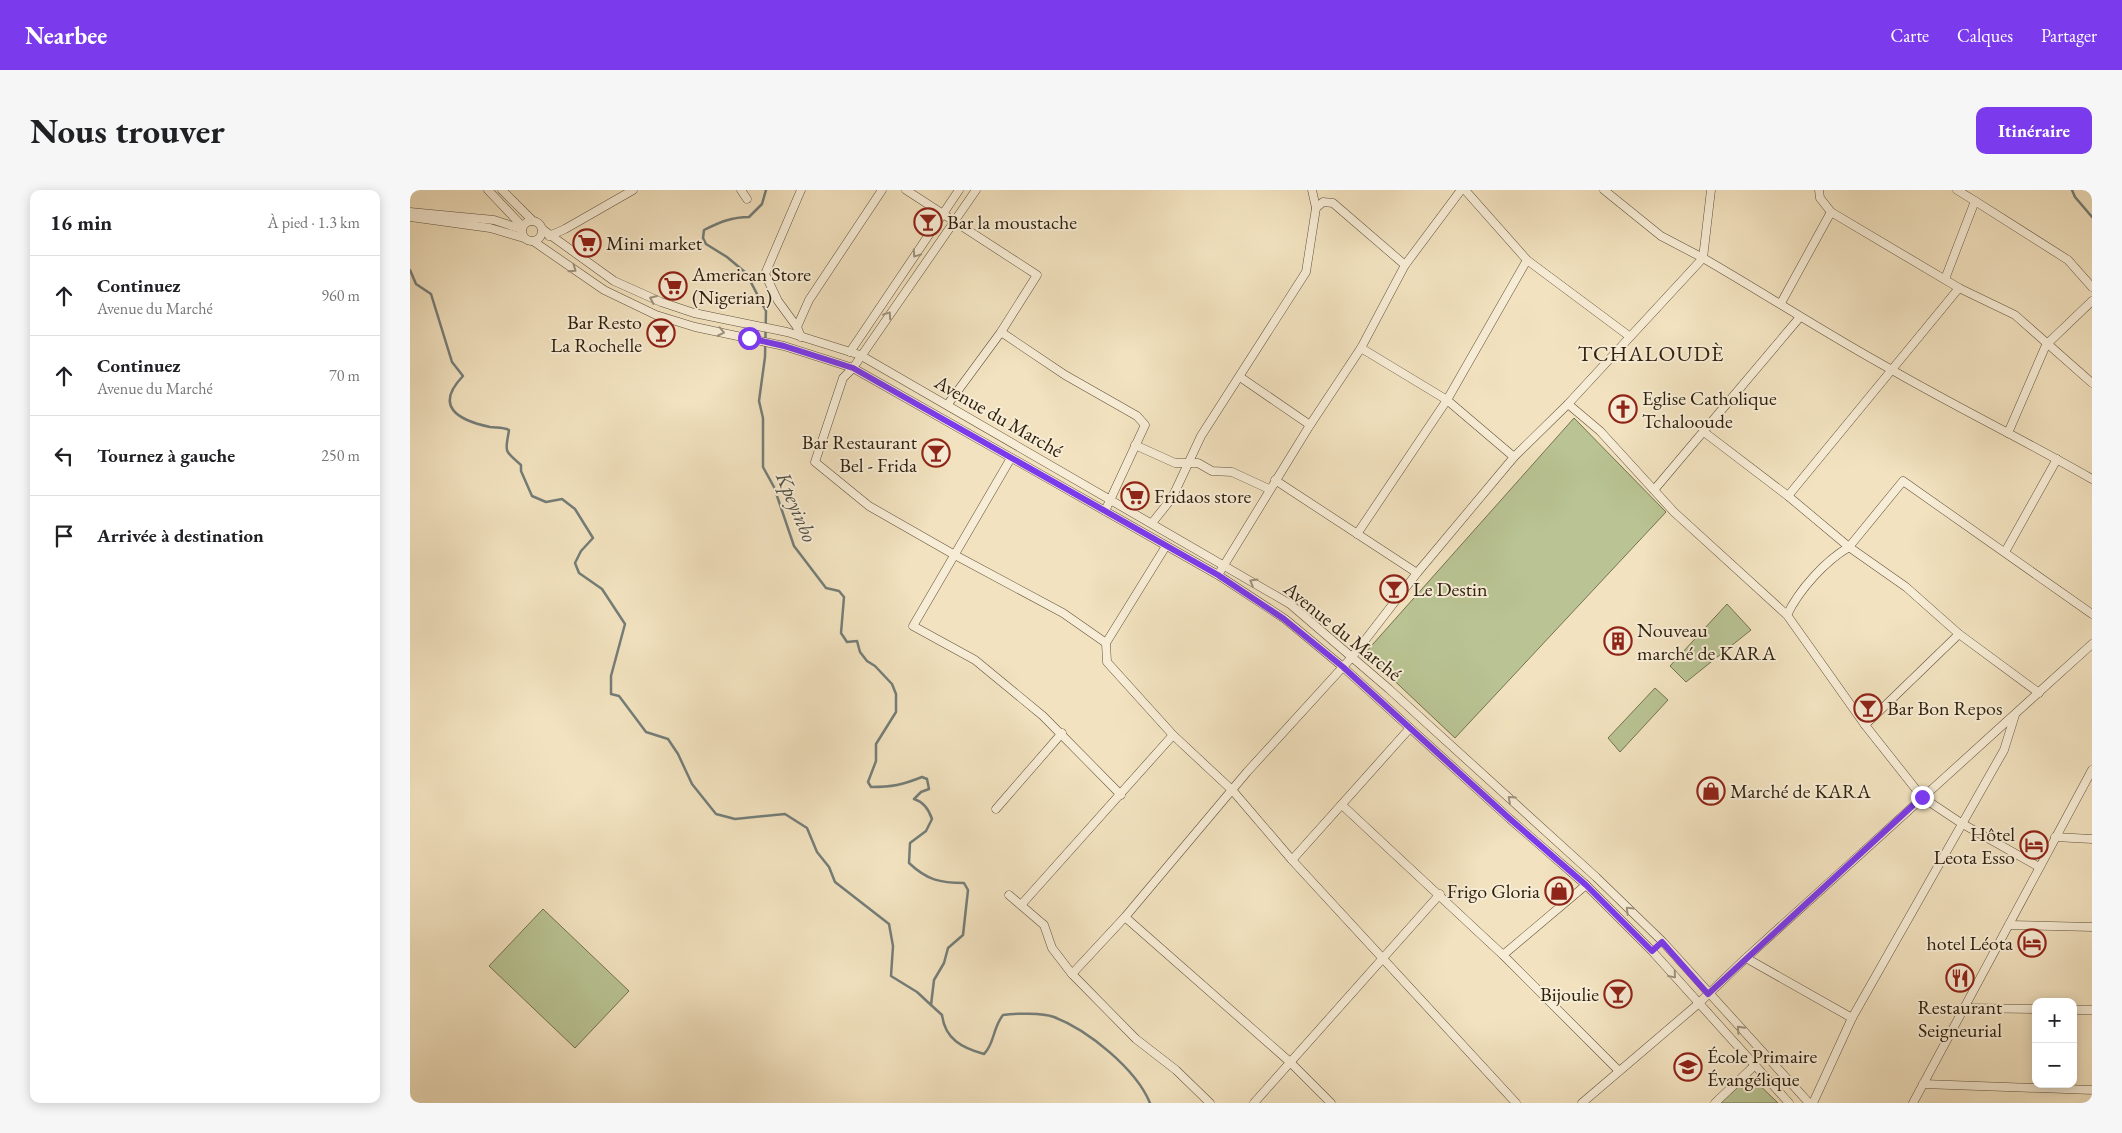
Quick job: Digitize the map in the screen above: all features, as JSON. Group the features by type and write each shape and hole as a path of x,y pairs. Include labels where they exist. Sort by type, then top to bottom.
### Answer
{"street":[{"path":"488,190 522,228 524,238"},
{"path":"410,217 490,228 533,242 541,236 542,229 502,190"},
{"path":"549,236 565,229 633,190"},
{"path":"741,190 747,199"},
{"path":"801,190 765,274 778,301 797,327 801,337"},
{"path":"797,327 809,300 882,190"},
{"path":"906,190 957,221 1037,275 1001,332 948,404"},
{"path":"850,352 959,190"},
{"path":"976,190 957,221 844,378 815,462 869,506 1063,613 1106,643"},
{"path":"1152,523 1172,498 1201,436 1306,272 1316,208 1312,190"},
{"path":"1218,575 1275,480 1361,348 1405,265 1460,190"},
{"path":"1466,190 1527,260 1629,336"},
{"path":"1604,190 1661,236 1704,258 1893,371 2092,479"},
{"path":"1072,974 1125,917 1247,772 1343,667 1417,573 1514,457 1568,404 1629,336 1704,258 1711,190"},
{"path":"1819,190 1820,198 1830,212 1959,288 2015,315 2046,345 2092,382"},
{"path":"1958,190 2068,260 2092,287"},
{"path":"1946,279 1975,201"},
{"path":"1316,208 1323,202 1333,203 1405,265"},
{"path":"410,212 494,220 522,228"},
{"path":"1781,303 1830,212"},
{"path":"522,228 527,222 534,220"},
{"name":"Avenue du Marché","path":"542,229 549,236 614,281 661,302 694,313 787,332 860,355 948,404 1290,604 1352,656 1555,838 1662,942 1809,1103"},
{"name":"Avenue du Marché","path":"533,242 604,290 656,315 695,327 784,346 853,368 1218,575 1284,619 1343,667 1586,885 1652,951 1789,1103"},
{"path":"1357,534 1447,400 1527,260"},
{"path":"1788,496 1893,371 1959,288"},
{"path":"2008,434 2046,345 2092,301"},
{"path":"1654,490 1800,317"},
{"path":"1001,332 1065,375 1136,416 1145,425 1106,511"},
{"path":"1361,348 1447,400 1514,457"},
{"path":"1240,377 1310,425"},
{"path":"1568,404 1600,431 1674,512 1787,615 1865,725 1922,797 1961,823 2039,867"},
{"path":"1704,432 1788,496 1849,547 1906,587 1959,634 2038,693"},
{"path":"1135,445 1176,463 1198,463 1212,470 1232,472 1270,489"},
{"path":"1011,458 912,626 975,660 1062,733 1121,795"},
{"path":"2005,552 2057,459"},
{"path":"1275,480 1417,573"},
{"path":"1787,615 1792,605 1835,555 1849,547 1903,481 2092,614"},
{"path":"1166,546 1106,643 1107,662 1174,734 1233,790 1292,860 1516,1103"},
{"path":"1865,725 1959,634"},
{"path":"1582,1103 1618,1070 1698,1004 1922,797 2092,644"},
{"path":"1813,1103 1852,1018 2004,750 2015,715"},
{"path":"1292,860 1410,728"},
{"path":"996,809 1062,733"},
{"path":"1021,905 1174,734"},
{"path":"1913,1103 2092,770"},
{"path":"1342,805 1503,954 1618,1070"},
{"path":"2055,837 2092,839"},
{"path":"1545,849 1555,838"},
{"path":"1503,954 1586,885"},
{"path":"1254,1103 1440,894"},
{"path":"1009,895 1044,925 1052,948 1072,974 1136,1039 1176,1070 1210,1103"},
{"path":"1125,917 1290,1062 1331,1103"},
{"path":"2009,925 2092,927"},
{"path":"1652,951 1662,942"},
{"path":"1746,958 1852,1018"},
{"path":"1964,1008 2032,1009"},
{"path":"2077,1010 2092,1010"},
{"path":"1715,1103 1754,1066"},
{"path":"1923,1084 2092,1090"}],"green space":[{"path":"1574,418 1666,512 1455,738 1365,653"},
{"path":"1727,604 1751,630 1686,682 1670,666"},
{"path":"1655,688 1668,700 1620,752 1608,738"},
{"path":"543,909 629,991 575,1048 489,966"},
{"path":"1748,1074 1778,1103 1717,1103"}],"waterway":[{"name":"Kpeyinbo","path":"766,190 762,204 749,217 732,219 704,230 703,238 706,244 727,257 746,273 766,311 765,357 759,401 763,418 763,467 774,487 794,546 826,588 839,591 844,597 841,633 847,642 857,641 860,652 892,684 896,694 896,712 876,744 876,761 868,782 871,787 885,787 903,784 922,777 927,779 929,789 921,792 914,799 926,807 932,819 926,831 910,843 909,863 928,877 941,881 964,883 968,890 963,935 948,948 944,963 934,980 931,1005 942,1015 947,1030 956,1041 969,1049 984,1054 988,1050 999,1020 1003,1015 1029,1014 1054,1017 1081,1031 1109,1052 1134,1077 1150,1103"},
{"path":"2072,190 2075,197 2092,217"},
{"path":"410,270 416,284 431,294 452,362 463,376 454,387 450,396 453,410 459,416 478,424 509,430 506,446 508,452 521,465 521,471 532,496 546,502 562,499 575,509 593,538 581,551 575,563 579,573 602,589 625,624 611,676 611,694 619,696 646,732 668,739 678,754 692,784 716,814 735,819 785,814 807,828 817,852 829,867 835,882 889,924 893,946 891,976 917,992 931,1005"}],"place":[{"name":"Bar la moustache","path":"928,222"},
{"name":"Mini market","path":"587,243"},
{"name":"American Store (Nigerian)","path":"673,286"},
{"name":"Bar Resto La Rochelle","path":"661,333"},
{"name":"Eglise Catholique Tchalooude","path":"1623,409"},
{"name":"Bar Restaurant Bel - Frida","path":"936,453"},
{"name":"Fridaos store","path":"1135,496"},
{"name":"Le Destin","path":"1394,589"},
{"name":"Nouveau marché de KARA","path":"1618,641"},
{"name":"Bar Bon Repos","path":"1868,708"},
{"name":"Marché de KARA","path":"1711,791"},
{"name":"Hôtel Leota Esso","path":"2034,845"},
{"name":"Frigo Gloria","path":"1559,891"},
{"name":"hotel Léota","path":"2032,943"},
{"name":"Restaurant Seigneurial","path":"1960,978"},
{"name":"Bijoulie","path":"1618,994"},
{"name":"École Primaire Évangélique","path":"1688,1067"}],"district":[{"name":"TCHALOUDÈ","path":"1651,353"}],"route":[{"path":"749,338 784,346 853,368 1218,575 1284,619 1343,667 1510,819 1586,885 1652,951 1662,942 1708,994 1922,797"}]}
